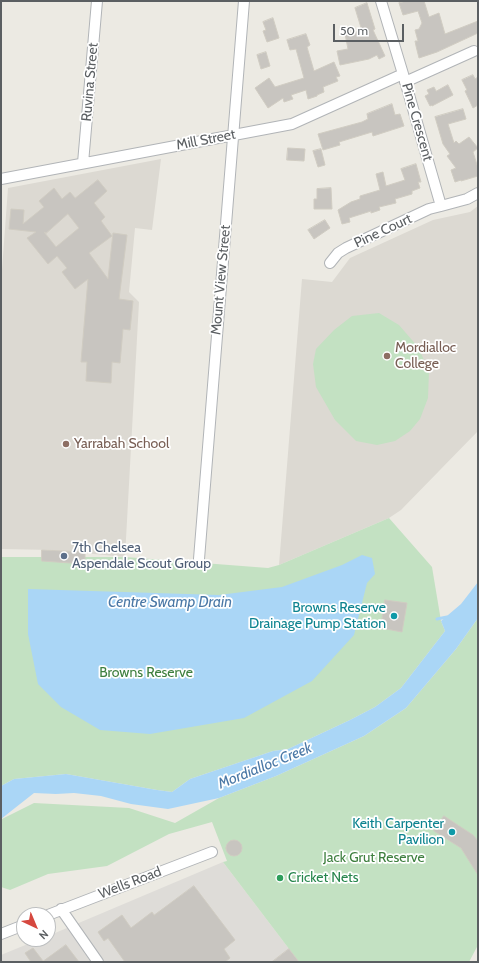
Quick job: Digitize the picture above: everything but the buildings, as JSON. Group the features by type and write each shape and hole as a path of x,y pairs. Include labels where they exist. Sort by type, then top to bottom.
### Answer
{"street":[{"name":"Ruvina Street","path":"83,163 97,1"},
{"name":"Mount View Street","path":"199,559 244,1"},
{"name":"Pine Crescent","path":"381,1 441,206"},
{"name":"Mill Street","path":"1,180 292,124 474,51"},
{"path":"441,206 467,199 478,192"},
{"name":"Pine Court","path":"330,263 338,253 346,248 429,209 441,206"},
{"name":"Wells Road","path":"56,912 212,852"},
{"path":"61,910 98,962"},
{"path":"1,934 16,928"}],"shaded area":[{"name":"Yarrabah School","path":"161,159 152,230 135,228 129,292 139,302 125,557 53,550 1,549 1,283 8,188"},
{"name":"Mordialloc College","path":"478,206 478,431 401,510 389,518 279,565 302,279 332,282 350,258 433,220 470,212"},
{"path":"223,862 299,962 1,962 1,955 20,947 56,947 56,933"}],"green space":[{"path":"379,313 399,325 418,347 429,371 428,398 420,419 410,431 395,441 377,445 356,441 335,420 316,387 313,364 316,349 334,330 352,316"},
{"name":"Browns Reserve","path":"389,518 432,567 441,621 445,631 401,688 375,707 288,749 273,751 190,779 172,792 66,774 14,779 1,786 1,557 125,557 268,568 279,565"},
{"name":"Jack Grut Reserve","path":"478,618 478,945 469,962 299,962 223,862 227,861 212,822 169,834 107,866 48,874 10,890 1,887 2,819 34,803 129,808 175,823 219,798 276,776 364,736 406,708 456,649"}],"water":[{"path":"362,555 372,558 375,574 367,583 354,635 312,681 244,718 150,734 100,730 61,707 38,684 28,634 28,589 219,595 282,587 342,565"},
{"name":"Mordialloc Creek","path":"478,582 478,618 456,649 406,708 364,736 276,776 219,798 168,809 131,804 101,796 74,793 34,793 1,819 1,786 14,779 66,774 172,792 190,779 273,751 288,749 350,720 375,707 401,688 445,631 441,621 461,604"}],"waterway":[{"name":"Centre Swamp Drain","path":"358,605 381,607"},
{"path":"437,619 447,617"}],"place":[{"name":"Mordialloc College","path":"387,356"},
{"name":"Yarrabah School","path":"66,444"},
{"name":"7th Chelsea Aspendale Scout Group","path":"64,556"},
{"name":"Browns Reserve Drainage Pump Station","path":"394,616"},
{"name":"Keith Carpenter Pavilion","path":"452,832"},
{"name":"Cricket Nets","path":"280,878"}]}
